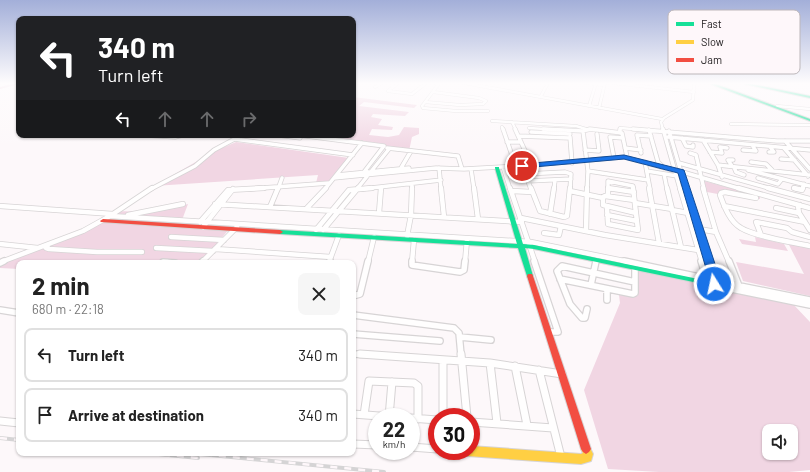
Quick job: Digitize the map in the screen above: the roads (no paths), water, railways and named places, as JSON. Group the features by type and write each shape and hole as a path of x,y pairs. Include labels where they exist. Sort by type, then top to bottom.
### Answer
{"street":[{"path":"423,105 423,108 456,111 488,111"},
{"path":"584,105 662,119 685,105"},
{"path":"771,105 810,120"},
{"path":"777,106 810,109"},
{"path":"777,106 810,120"},
{"path":"496,118 532,120 534,123"},
{"path":"662,119 661,122 665,137 699,229 710,281"},
{"path":"492,121 578,127 584,130"},
{"path":"512,122 532,166"},
{"path":"527,123 533,137"},
{"path":"731,124 810,125"},
{"path":"502,127 516,166"},
{"path":"529,128 570,134"},
{"path":"627,157 622,134 620,133 621,128 777,141 810,141"},
{"path":"584,130 588,171 586,231"},
{"path":"519,136 533,137 570,134 584,130 620,133"},
{"path":"650,130 658,162 665,168"},
{"path":"668,131 679,164 678,172 698,250 710,281"},
{"path":"531,132 570,134"},
{"path":"570,134 572,163"},
{"path":"585,150 599,151 596,134"},
{"path":"625,148 641,152 637,135 651,136"},
{"path":"614,158 610,137 623,138"},
{"path":"665,137 810,150"},
{"path":"317,138 361,144 383,145 384,148 389,149 458,156 462,169"},
{"path":"682,138 686,146 693,147 692,145"},
{"path":"0,263 78,233 112,215 153,187 196,165 211,152 234,139 353,155"},
{"path":"703,140 718,165 722,176"},
{"path":"777,141 809,176"},
{"path":"784,141 810,169"},
{"path":"507,142 521,142"},
{"path":"306,209 334,178 361,144"},
{"path":"742,150 756,151 752,145"},
{"path":"769,152 774,152 770,147"},
{"path":"319,231 356,190 384,148"},
{"path":"710,152 722,153 720,148 727,148"},
{"path":"337,174 366,174 371,171 389,149"},
{"path":"401,168 411,151"},
{"path":"690,153 696,155 716,232 739,286"},
{"path":"334,178 439,168 471,170 572,163 627,157 810,209"},
{"path":"781,159 795,160"},
{"path":"733,160 728,160 736,172 744,174"},
{"path":"645,162 659,243"},
{"path":"751,162 766,164 772,170"},
{"path":"804,163 810,163"},
{"path":"679,164 810,200"},
{"path":"371,171 432,165"},
{"path":"718,165 772,170 809,176"},
{"path":"522,166 525,174 528,181 532,192 540,210 550,214 567,216 572,174 567,172 525,174"},
{"path":"739,167 810,186"},
{"path":"439,168 444,217"},
{"path":"499,168 512,191 558,332 548,332"},
{"path":"480,452 584,459 588,454 512,221 499,168"},
{"path":"471,170 478,218"},
{"path":"588,171 648,180"},
{"path":"647,171 664,174 678,172"},
{"path":"664,174 681,247"},
{"path":"270,207 282,178"},
{"path":"758,178 778,184 782,179"},
{"path":"528,181 571,179"},
{"path":"319,231 332,210 349,190 441,180"},
{"path":"550,214 555,180"},
{"path":"607,207 607,223 633,230 638,229 633,186 631,184 608,181 608,196"},
{"path":"202,224 226,190 329,183"},
{"path":"406,237 411,215 412,184"},
{"path":"794,188 802,190 804,184"},
{"path":"379,213 381,187"},
{"path":"608,188 634,192"},
{"path":"202,224 233,189"},
{"path":"512,191 532,192"},
{"path":"570,192 603,198 608,196 688,213"},
{"path":"756,198 733,193 721,192 720,195 731,218 740,228 761,235 810,246"},
{"path":"603,198 602,205 636,213"},
{"path":"121,217 183,204"},
{"path":"216,204 512,221 521,220 698,250"},
{"path":"0,206 112,215 202,224 235,229 319,231 339,235 406,237 414,240 466,241"},
{"path":"724,206 805,222"},
{"path":"799,206 799,213 810,230"},
{"path":"776,208 799,213"},
{"path":"607,215 637,221"},
{"path":"102,220 240,224 319,231 529,244 739,286 808,303"},
{"path":"761,235 756,222 787,228 792,232 810,237"},
{"path":"204,260 240,224"},
{"path":"544,233 559,235 561,226"},
{"path":"692,228 716,232"},
{"path":"330,260 339,235"},
{"path":"171,237 224,240"},
{"path":"356,296 360,294 374,237"},
{"path":"414,240 412,265 458,272 464,270 466,241"},
{"path":"0,244 42,248"},
{"path":"48,245 46,248 49,249 116,253 142,252"},
{"path":"156,248 331,257"},
{"path":"593,258 635,269 653,270"},
{"path":"591,285 594,273 593,258"},
{"path":"587,310 585,318 581,318 570,304 557,271 562,266 635,282"},
{"path":"560,279 633,294 635,292 635,269"},
{"path":"710,281 808,303"},
{"path":"607,289 607,300"},
{"path":"0,310 16,313"},
{"path":"356,315 450,327 457,330 460,337 463,361 466,408"},
{"path":"356,334 440,341"},
{"path":"460,337 491,340"},
{"path":"356,354 490,363 562,374"},
{"path":"443,360 443,408"},
{"path":"490,363 497,424"},
{"path":"515,366 527,425"},
{"path":"539,370 561,457"},
{"path":"364,415 368,382 370,381 417,384 415,408"},
{"path":"391,408 392,382"},
{"path":"356,414 368,415"},
{"path":"0,422 16,424"},
{"path":"480,423 553,428"},
{"path":"356,444 368,445"}],"railway":[{"path":"0,438 16,440"},
{"path":"178,456 198,458"},
{"path":"221,456 384,472"}]}
